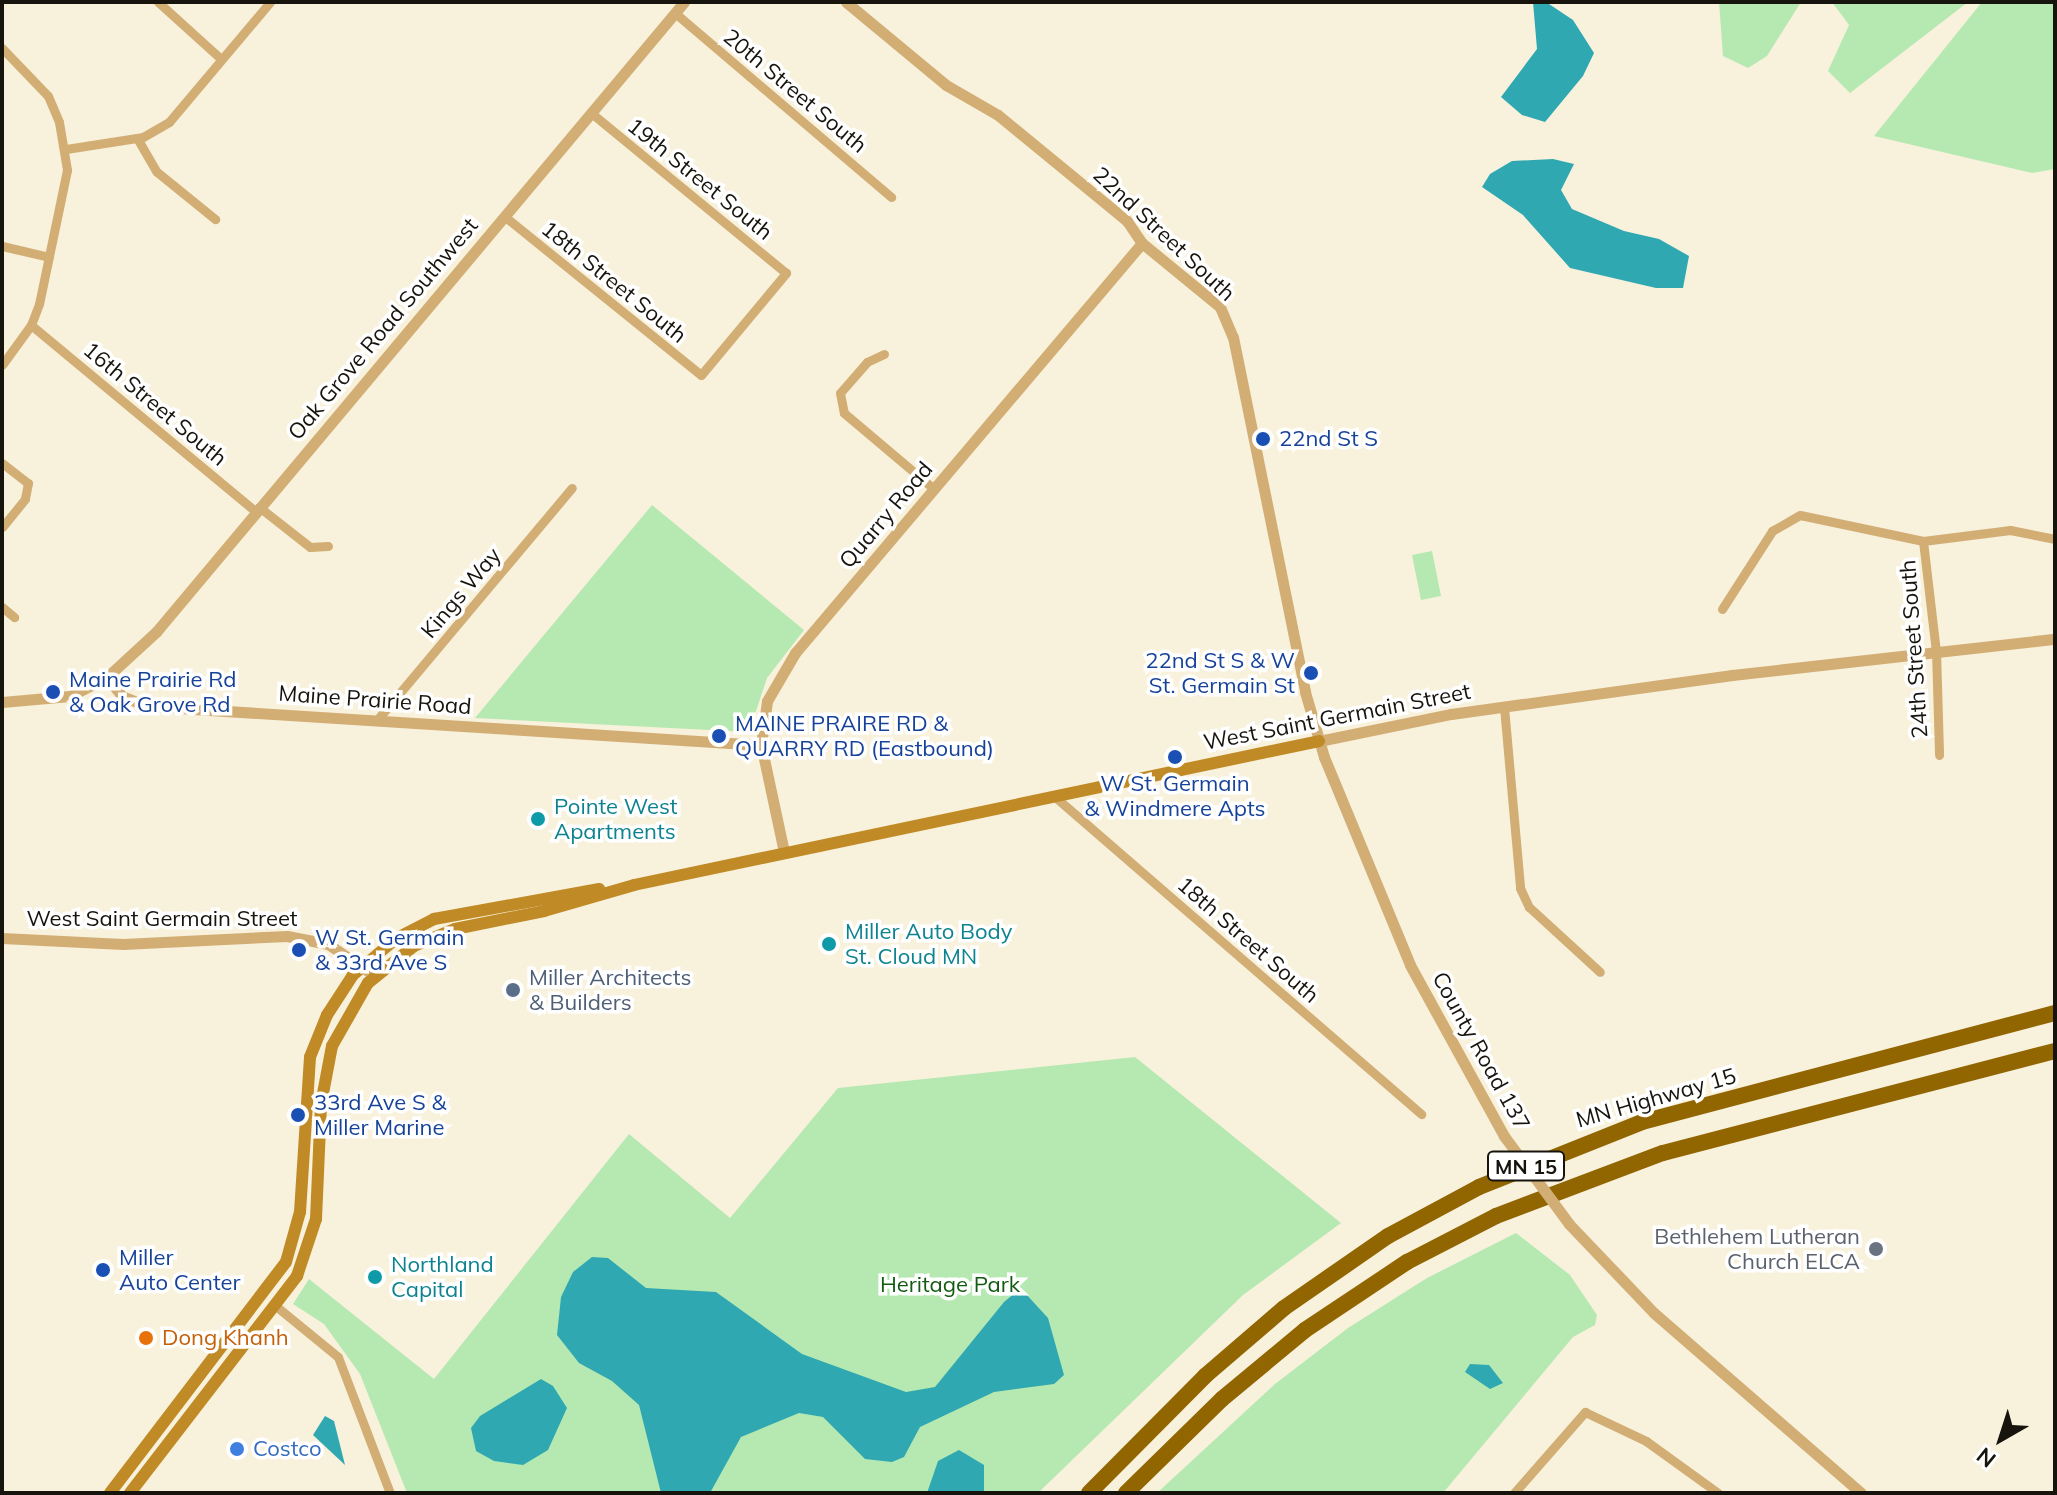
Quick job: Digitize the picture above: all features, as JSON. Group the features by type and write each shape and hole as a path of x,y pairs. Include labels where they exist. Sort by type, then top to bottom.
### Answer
{"highway":[{"name":"MN Highway 15","path":"1089,1493 1205,1376 1284,1308 1388,1236 1479,1187 1642,1122 2055,1013"},
{"name":"MN 15","path":"1126,1493 1222,1399 1305,1330 1407,1262 1496,1216 1663,1153 2055,1051"}],"main road":[{"name":"West Saint Germain Street","path":"375,976 402,954 441,934 634,885 1051,793 1319,741"},
{"name":"West Saint Germain Street","path":"363,966 407,932 452,914 634,885"},
{"path":"110,1493 260,1303 286,1262 300,1212 305,1096 313,1048 333,1005 363,966"},
{"path":"130,1493 277,1307 301,1266 316,1219 321,1104 329,1055 352,1006 375,976"}],"street":[{"path":"158,2 221,59"},
{"path":"66,149 137,138 169,122 270,2"},
{"name":"Oak Grove Road Southwest","path":"107,677 156,632 684,2"},
{"name":"22nd Street South","path":"846,2 946,85 1021,134 1127,221 1142,243 1220,307 1233,337 1319,741"},
{"name":"20th Street South","path":"675,13 891,197"},
{"path":"2,48 48,96 66,149 67,170 31,325 2,365"},
{"name":"19th Street South","path":"591,113 786,273 701,375"},
{"path":"137,138 157,172 215,219"},
{"name":"18th Street South","path":"504,216 701,375"},
{"name":"Quarry Road","path":"784,852 761,745 767,701 795,653 1142,243"},
{"path":"2,246 49,257"},
{"name":"16th Street South","path":"31,325 257,509 310,547 328,546"},
{"path":"884,354 867,362 840,393 844,413 934,489"},
{"path":"2,463 28,483 28,490 2,527"},
{"name":"Kings Way","path":"377,720 572,488"},
{"path":"1722,609 1772,531 1800,515 1923,541 2010,530 2055,539"},
{"name":"24th Street South","path":"1923,541 1936,651 1939,755"},
{"path":"2,607 14,617"},
{"name":"West Saint Germain Street","path":"1319,741 1504,707 1936,651 2055,639"},
{"path":"2,702 70,696 107,677"},
{"name":"Maine Prairie Road","path":"107,677 122,696 147,706 761,745"},
{"path":"1504,707 1520,888 1529,907 1600,972"},
{"name":"County Road 137","path":"1319,741 1410,965 1450,1045 1504,1136 1569,1224 1654,1313 1861,1493"},
{"name":"18th Street South","path":"1051,793 1421,1114"},
{"name":"West Saint Germain Street","path":"2,938 123,944 287,936 328,944 375,976"},
{"path":"277,1307 338,1357 390,1493"},
{"path":"1517,1492 1585,1412 1646,1441 1718,1493"}],"green space":[{"path":"1719,2 1801,2 1767,56 1748,68 1723,56"},
{"path":"1832,2 1968,2 1850,93 1828,71 1849,25"},
{"path":"1982,2 2055,2 2055,169 2032,173 1874,136"},
{"path":"652,505 804,630 767,678 749,732 475,718"},
{"path":"1432,551 1441,596 1421,600 1412,555"},
{"name":"Heritage Park","path":"1135,1057 1341,1223 1243,1295 1038,1493 407,1493 360,1374 324,1324 293,1304 309,1279 434,1379 629,1134 730,1218 838,1088"},
{"path":"1516,1233 1570,1275 1597,1315 1595,1325 1573,1337 1443,1493 1157,1493 1275,1384 1348,1328 1427,1278"}],"water":[{"path":"1533,2 1546,2 1573,20 1594,53 1583,76 1545,122 1522,115 1501,97 1537,49"},
{"path":"1553,159 1574,164 1561,190 1572,209 1624,231 1659,239 1689,256 1683,288 1656,288 1570,268 1523,215 1482,187 1490,174 1512,161"},
{"path":"592,1257 608,1258 646,1288 716,1292 802,1354 906,1392 935,1387 1004,1302 1016,1292 1025,1293 1048,1318 1064,1375 1054,1384 994,1392 920,1427 904,1457 892,1462 865,1459 823,1417 799,1413 741,1437 710,1493 661,1493 639,1405 612,1381 579,1363 557,1335 561,1297 573,1272"},
{"path":"1470,1364 1489,1365 1503,1383 1490,1389 1465,1372"},
{"path":"541,1379 553,1386 567,1408 548,1450 523,1465 494,1461 476,1451 471,1428 480,1416"},
{"path":"325,1416 334,1421 345,1465 313,1435"},
{"path":"959,1450 984,1465 984,1493 927,1493 938,1461"}],"place":[{"name":"22nd St S","path":"1263,439"},
{"name":"22nd St S & W St. Germain St","path":"1311,673"},
{"name":"Maine Prairie Rd & Oak Grove Rd","path":"53,692"},
{"name":"MAINE PRAIRE RD & QUARRY RD (Eastbound)","path":"719,736"},
{"name":"W St. Germain & Windmere Apts","path":"1175,757"},
{"name":"Pointe West Apartments","path":"538,819"},
{"name":"Miller Auto Body St. Cloud MN","path":"829,944"},
{"name":"W St. Germain & 33rd Ave S","path":"299,950"},
{"name":"Miller Architects & Builders","path":"513,990"},
{"name":"33rd Ave S & Miller Marine","path":"298,1115"},
{"name":"Bethlehem Lutheran Church ELCA","path":"1876,1249"},
{"name":"Miller Auto Center","path":"103,1270"},
{"name":"Northland Capital","path":"375,1277"},
{"name":"Dong Khanh","path":"146,1338"},
{"name":"Costco","path":"237,1449"}]}
